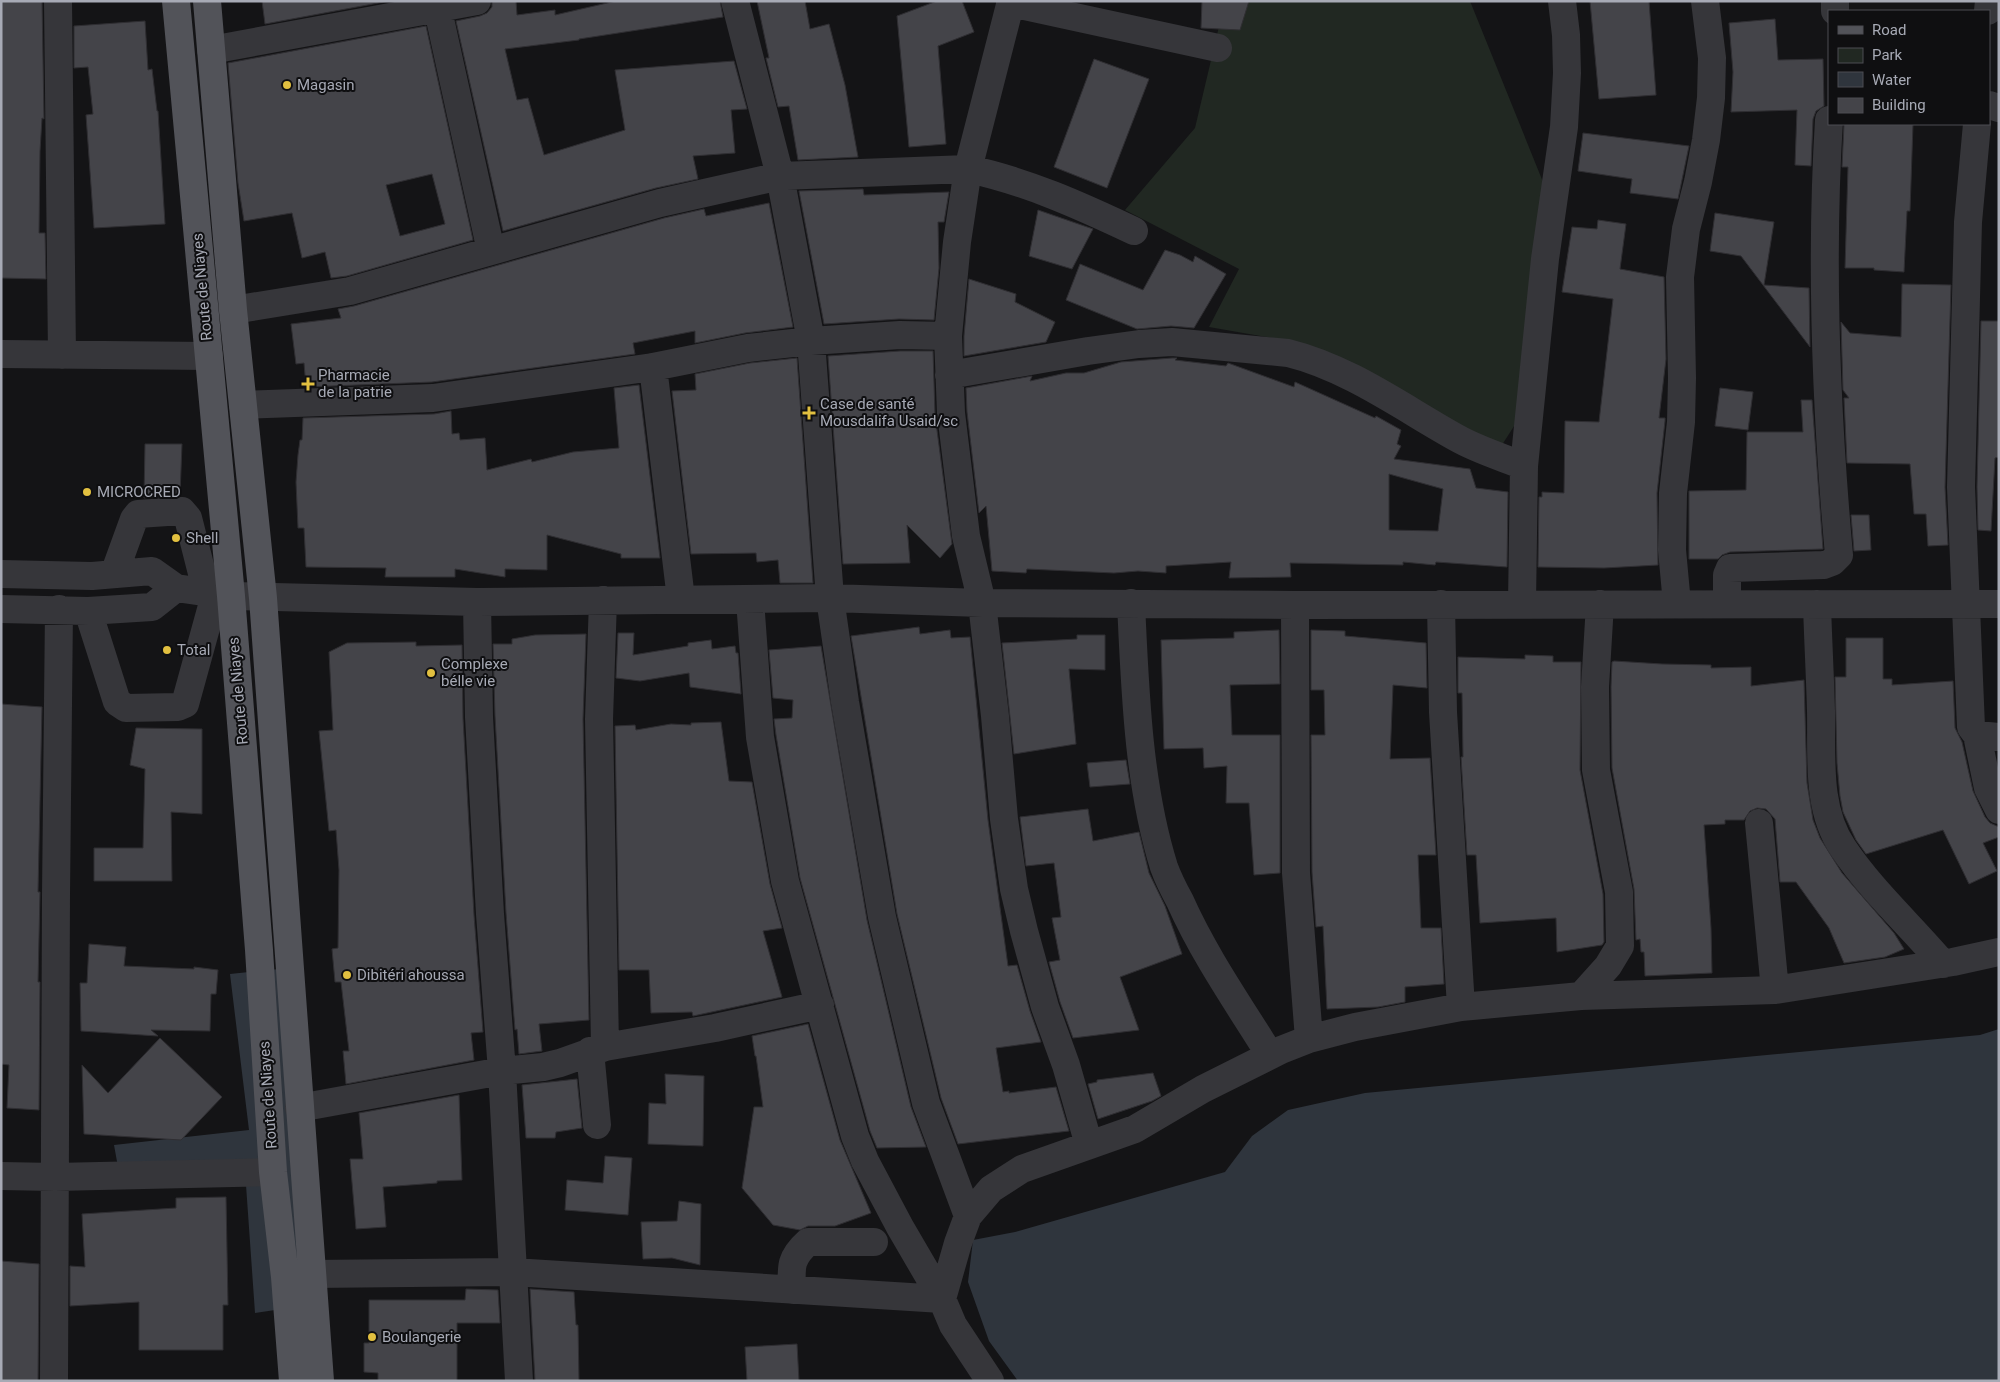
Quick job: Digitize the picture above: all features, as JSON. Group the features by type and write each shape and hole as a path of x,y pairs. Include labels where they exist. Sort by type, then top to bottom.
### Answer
{"main road":[{"name":"Route de Niayes","path":"176,1 209,356 218,595 259,960 273,1172 285,1277 293,1381"},
{"name":"Route de Niayes","path":"207,1 233,310 263,598 320,1381"}],"street":[{"path":"58,1 62,355"},
{"path":"211,50 437,5 477,1"},
{"path":"736,1 780,176 811,341 830,598 845,702 882,917 926,1103 968,1216"},
{"path":"1522,604 1524,466 1545,258 1564,127 1567,73 1566,36 1562,1"},
{"path":"1677,604 1672,550 1673,493 1681,422 1680,277 1686,229 1698,182 1711,98 1712,58 1705,1"},
{"path":"1089,1145 1066,1065 1046,1007 1014,889 1004,820 995,716 982,603 966,536 951,413 948,336 957,242 968,169 1011,2 1218,48"},
{"path":"437,5 491,251"},
{"path":"1728,604 1727,575 1730,568 1824,565 1832,562 1838,555 1832,479 1826,347 1826,170 1829,125"},
{"path":"1977,125 1968,222 1961,488 1971,727 1988,736 1988,788 1999,810"},
{"path":"233,310 350,291 650,206 780,176 968,169 997,175 1038,190 1099,214 1134,231"},
{"path":"243,405 433,398 653,367 748,348 811,341 900,335 948,336"},
{"path":"949,375 1139,344 1172,342 1288,352 1303,356 1349,377 1459,439 1524,466"},
{"path":"1,354 209,356"},
{"path":"653,367 681,599"},
{"path":"88,611 117,702 126,708 178,707 185,704 218,595 188,518 182,511 138,514 114,574"},
{"path":"1,574 92,576 152,571 176,588 218,595 263,598 476,602 830,598 982,603 1294,605 1999,604"},
{"path":"1,609 88,611 152,607 176,588"},
{"path":"596,1125 599,719 603,600"},
{"path":"750,600 760,737 785,881 848,1112 866,1161 900,1227 942,1299 953,1325 990,1381"},
{"path":"476,602 479,717 490,914 502,1071 519,1381"},
{"path":"1131,603 1136,701 1144,767 1152,819 1164,868 1191,926 1270,1055"},
{"path":"1441,604 1443,712 1461,1007"},
{"path":"1581,996 1608,966 1620,946 1619,892 1598,793 1596,770 1595,687 1600,604"},
{"path":"1817,604 1822,762 1825,800 1831,826 1842,847 1861,871 1943,964"},
{"path":"1294,605 1296,873 1309,1039"},
{"path":"54,1381 59,609"},
{"path":"1759,823 1775,990"},
{"path":"942,1299 968,1216 991,1188 1022,1169 1135,1129 1203,1089 1270,1055 1309,1039 1355,1027 1461,1007 1581,996 1775,990 1943,964 1999,952"},
{"path":"299,1108 502,1071 543,1067 598,1049 714,1028 820,1005"},
{"path":"1,1176 55,1177 273,1172"},
{"path":"792,1290 791,1265 797,1252 808,1242 874,1242"},
{"path":"311,1274 513,1272 942,1299"}],"green space":[{"path":"1225,1 1470,1 1543,182 1527,406 1500,448 1301,343 1209,327 1239,269 1125,210 1195,128"}],"water":[{"path":"299,967 322,1303 255,1313 246,1185 120,1178 114,1145 249,1130 230,974"},
{"path":"1999,1029 1999,1381 1018,1381 989,1341 968,1282 973,1240 1015,1232 1225,1172 1252,1136 1288,1110 1365,1093 1980,1035"}],"building":[{"path":"1,1 42,1 44,119 42,118 40,151 39,233 45,233 46,279 1,278"},
{"path":"262,1 389,1 265,24"},
{"path":"492,1 516,1 517,15 555,10 555,15 616,1 720,1 723,17 579,40 505,49 517,100 528,98 544,155 625,130 615,70 734,61 747,109 731,110 735,153 693,156 698,179 656,188 503,231 456,21 487,13 492,7"},
{"path":"757,1 805,1 810,29 829,24 845,85 858,157 798,160 789,106 778,107 766,58 769,58"},
{"path":"937,1 962,1 974,32 938,46 946,144 909,147 897,16"},
{"path":"1202,1 1249,1 1240,30 1201,28"},
{"path":"1590,1 1649,1 1656,95 1599,99"},
{"path":"1775,19 1778,60 1823,59 1824,106 1816,111 1813,119 1811,166 1795,165 1797,110 1731,112 1733,72 1729,23"},
{"path":"145,21 148,70 152,69 158,111 165,224 94,228 86,115 93,114 88,67 74,68 74,26"},
{"path":"426,26 473,240 347,276 331,278 325,252 302,258 292,213 244,221 238,183 228,63","holes":["432,174 445,224 400,236 386,185"]},
{"path":"1094,59 1149,79 1107,188 1054,167"},
{"path":"1844,125 1913,125 1910,211 1907,211 1904,272 1874,270 1874,268 1845,268 1848,167 1842,167"},
{"path":"1583,133 1689,146 1678,199 1630,193 1632,179 1578,171"},
{"path":"863,189 864,195 949,192 944,222 938,222 939,268 934,320 899,319 824,324 799,191"},
{"path":"769,203 793,327 745,333 695,343 695,331 633,343 635,354 432,382 306,387 304,363 296,364 291,324 341,318 338,309 664,218 704,209 706,216"},
{"path":"1038,210 1093,229 1072,269 1029,256"},
{"path":"1715,213 1774,222 1764,285 1809,288 1810,347 1741,256 1710,251"},
{"path":"1598,220 1626,224 1620,269 1664,277 1666,359 1659,418 1665,418 1665,421 1657,493 1658,565 1604,568 1538,567 1539,497 1542,497 1542,492 1564,493 1565,421 1599,422 1613,299 1562,292 1572,227 1597,229"},
{"path":"1165,250 1193,262 1195,256 1226,274 1194,328 1171,326 1137,329 1066,300 1080,264 1143,290"},
{"path":"969,279 1016,294 1015,302 1055,322 1046,342 964,356"},
{"path":"1902,284 1951,285 1945,487 1948,545 1928,546 1926,514 1914,514 1910,464 1847,463 1844,398 1849,398 1843,390 1841,322 1850,333 1901,337"},
{"path":"1981,321 1999,321 1999,457 1995,458 1991,531 1978,530 1977,487"},
{"path":"900,351 933,351 935,415 952,544 940,558 907,525 910,563 843,564 828,356"},
{"path":"797,358 813,583 780,583 778,560 757,562 756,553 691,554 672,391 696,390 695,374 750,363"},
{"path":"1177,358 1175,360 1226,366 1228,363 1294,387 1295,382 1375,418 1376,416 1401,430 1397,444 1401,446 1394,459 1470,469 1476,488 1508,492 1507,567 1436,562 1435,565 1403,562 1403,565 1290,563 1291,577 1229,578 1231,562 1166,566 1166,573 1027,569 1026,573 992,571 986,506 979,513 966,388 1032,376 1030,381 1066,373 1084,373 1121,362","holes":["1389,474 1443,489 1438,531 1389,530"]},
{"path":"639,385 660,558 621,558 621,554 547,535 547,570 505,569 505,577 455,569 455,577 385,577 386,568 306,567 304,528 298,528 296,482 303,418 434,414 451,411 452,434 459,433 460,440 485,438 487,470 531,459 532,462 573,452 619,448 614,388"},
{"path":"1720,388 1753,392 1748,430 1715,426"},
{"path":"1801,400 1812,400 1823,549 1730,552 1718,559 1689,559 1689,491 1746,490 1747,432 1803,432"},
{"path":"145,444 182,444 180,495 144,498"},
{"path":"1851,515 1869,515 1871,550 1854,551"},
{"path":"919,627 920,634 950,630 951,638 970,637 988,820 1008,966 1017,965 1041,1042 996,1048 1003,1092 1009,1091 1009,1093 1056,1087 1069,1131 958,1144 941,1098 897,914 851,636"},
{"path":"1279,630 1280,684 1230,685 1232,735 1280,735 1280,873 1254,875 1249,803 1226,803 1227,766 1204,768 1203,748 1164,749 1161,640 1234,638 1234,632"},
{"path":"1311,630 1345,631 1345,636 1426,643 1427,688 1393,685 1390,759 1430,758 1436,855 1418,855 1421,928 1441,928 1444,984 1405,987 1405,1002 1378,1007 1327,1009 1323,926 1316,927 1312,872 1311,735 1325,735 1324,690 1311,690"},
{"path":"618,633 634,633 633,655 688,646 688,643 711,640 712,649 735,646 736,653 738,653 741,694 690,687 689,673 640,681 616,678"},
{"path":"586,634 583,719 589,1020 539,1024 542,1051 519,1054 517,1029 515,1030 506,913 493,644 512,644 512,639 535,635"},
{"path":"1077,635 1105,635 1105,670 1069,669 1076,744 1014,754 1002,643 1077,639"},
{"path":"1846,638 1883,638 1883,679 1892,679 1892,685 1953,681 1955,728 1962,742 1973,791 1985,817 1990,823 1999,827 1999,837 1983,843 1997,871 1969,884 1943,830 1866,854 1856,840 1843,812 1837,763 1835,677 1846,677"},
{"path":"416,642 416,646 462,645 463,718 474,915 483,1032 471,1033 474,1060 346,1084 343,1051 349,1051 341,982 335,982 332,949 338,948 339,870 336,830 329,831 319,731 333,730 329,652 347,643"},
{"path":"821,646 867,920 911,1107 926,1147 877,1148 870,1131 800,878 774,719 792,718 793,700 773,698 769,650"},
{"path":"1525,655 1553,656 1553,662 1581,662 1580,770 1603,894 1604,942 1602,945 1557,952 1556,918 1480,923 1476,855 1467,855 1461,757 1463,757 1462,693 1458,693 1458,657 1525,659"},
{"path":"1612,662 1711,665 1711,668 1751,667 1751,686 1804,680 1807,783 1813,820 1820,838 1842,873 1894,933 1904,949 1885,957 1844,963 1829,928 1796,882 1780,882 1775,819 1766,809 1757,808 1750,811 1744,820 1725,820 1725,824 1704,825 1712,973 1645,976 1644,952 1641,952 1640,939 1636,940 1634,889 1612,768 1611,687"},
{"path":"1,704 42,707 38,892 40,892 38,982 40,982 39,1110 7,1108 9,1065 1,1064"},
{"path":"721,722 729,781 752,782 770,884 782,928 763,931 782,997 693,1016 692,1012 651,1013 649,970 619,970 615,726 635,725 636,730 671,724 691,725 691,723"},
{"path":"136,728 202,729 202,814 171,812 172,881 94,881 94,848 143,848 145,769 130,765"},
{"path":"1126,760 1130,784 1090,787 1087,763"},
{"path":"1088,809 1093,841 1139,832 1149,873 1165,906 1182,954 1120,977 1139,1030 1073,1038 1060,1002 1049,962 1060,960 1052,918 1061,917 1054,863 1026,866 1020,817"},
{"path":"89,944 126,947 124,966 194,969 194,967 218,970 216,994 211,994 210,1031 151,1030 158,1036 81,1031 80,983 87,983"},
{"path":"808,1024 840,1140 871,1213 835,1226 808,1226 800,1230 773,1225 742,1188 754,1107 763,1107 752,1036"},
{"path":"160,1038 222,1097 181,1140 84,1134 82,1065 108,1093"},
{"path":"1153,1073 1161,1096 1152,1101 1098,1119 1088,1084 1097,1082 1097,1080"},
{"path":"665,1074 704,1076 703,1146 648,1144 649,1103 666,1104"},
{"path":"577,1079 582,1128 556,1132 555,1138 526,1138 522,1085"},
{"path":"459,1095 462,1180 383,1187 386,1227 356,1229 350,1159 363,1159 359,1113"},
{"path":"605,1156 632,1158 628,1215 565,1210 567,1180 603,1183"},
{"path":"226,1197 228,1305 223,1305 223,1350 139,1350 139,1302 70,1306 70,1266 85,1267 82,1214 176,1208 176,1198"},
{"path":"679,1201 701,1204 700,1265 672,1258 643,1259 641,1222 677,1221"},
{"path":"1,1261 39,1264 38,1381 1,1381"},
{"path":"466,1289 498,1290 500,1323 457,1323 457,1381 378,1381 378,1373 364,1372 364,1343 369,1343 369,1300 465,1300"},
{"path":"530,1289 574,1292 576,1325 578,1325 579,1381 535,1381"},
{"path":"797,1344 799,1381 747,1381 745,1347"}],"place":[{"name":"Magasin","path":"287,85"},
{"name":"Pharmacie de la patrie","path":"308,384"},
{"name":"Case de santé Mousdalifa Usaid/sc","path":"809,413"},
{"name":"MICROCRED","path":"87,492"},
{"name":"Shell","path":"176,538"},
{"name":"Total","path":"167,650"},
{"name":"Complexe bélle vie","path":"431,673"},
{"name":"Dibitéri ahoussa","path":"347,975"},
{"name":"Boulangerie","path":"372,1337"}]}
